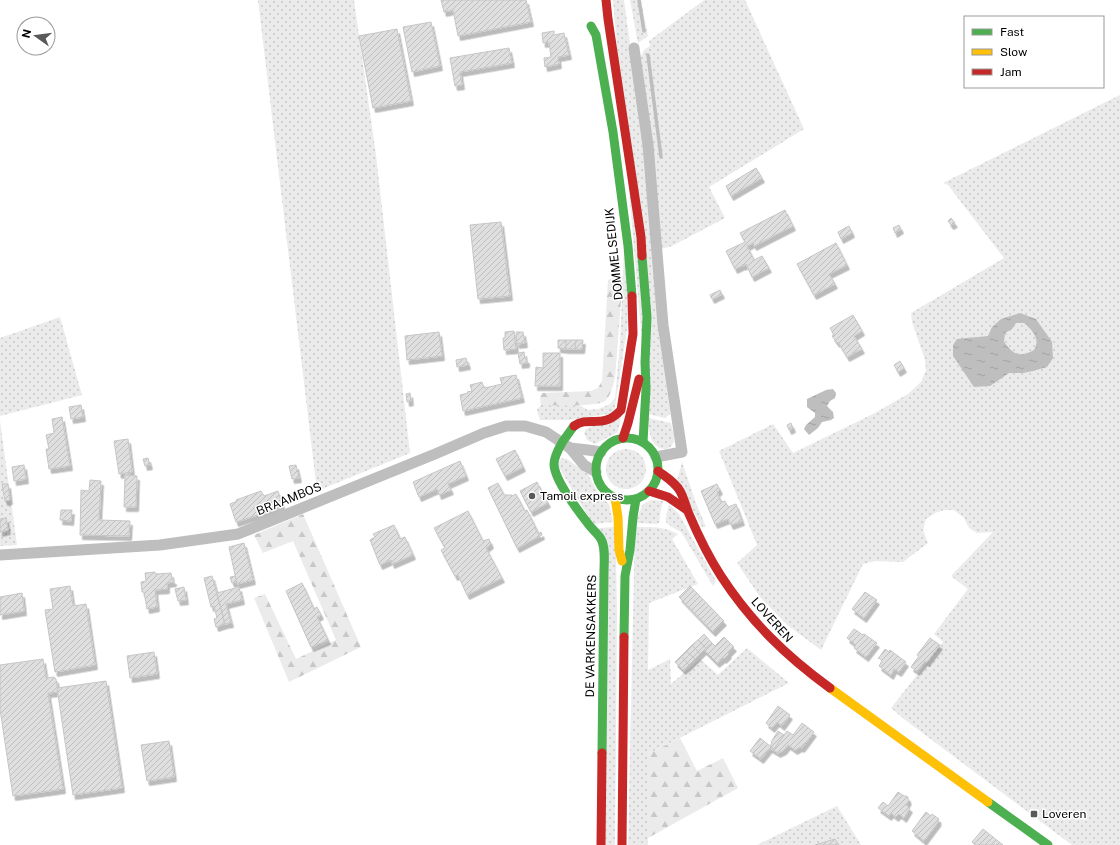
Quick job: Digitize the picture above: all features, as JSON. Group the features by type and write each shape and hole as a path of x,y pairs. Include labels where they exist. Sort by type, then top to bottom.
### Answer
{"street":[{"path":"600,0 608,19"},
{"path":"606,0 641,237 647,317 645,362 646,389 643,442"},
{"name":"DOMMELSEDIJK","path":"566,445 571,429 579,423 607,421 620,410 633,334 632,291 628,246 613,132 596,35 590,26"},
{"path":"634,48 648,145 663,325 682,452 656,457"},
{"path":"623,438 628,426 636,386 645,362"},
{"name":"BRAAMBOS","path":"0,555 160,545 238,534 484,433 506,426 525,426 546,432 566,445 584,465 596,472"},
{"path":"633,438 643,442 656,457 658,471 654,485 643,496 636,499 629,500 615,498 602,488 598,481 596,463 601,452 607,445 615,440 633,438"},
{"name":"BRAAMBOS","path":"566,445 601,452"},
{"name":"DE VARKENSAKKERS","path":"566,445 554,460 556,474 560,482 601,540 603,547 601,845"},
{"name":"LOVEREN","path":"658,471 675,484 681,492 701,542 721,576 745,609 768,636 807,671 1048,845"},
{"path":"649,491 668,497 687,510"},
{"path":"615,498 618,518 619,550 625,576"},
{"path":"622,845 625,576 630,550 636,499"}],"green space":[{"path":"258,0 354,0 376,155 410,453 317,491"},
{"path":"613,0 624,0 644,145 659,334 670,410 670,414 665,418 648,414"},
{"path":"630,0 641,0 648,36 638,43"},
{"path":"704,0 745,0 804,129 709,187 725,218 672,246 661,249 641,57 644,50 650,46 649,41"},
{"path":"1120,95 1120,845 1072,845 891,708 943,642 934,634 968,589 951,576 993,532 977,533 969,528 964,518 954,510 944,510 935,513 926,519 923,530 928,543 903,562 875,561 863,564 821,650 786,624 760,597 737,563 757,545 719,451 773,424 793,453 873,414 908,394 921,382 926,370 925,360 912,322 911,313 1004,258 948,185 943,183"},
{"path":"624,250 629,316 614,413 570,420 540,420 537,410 541,405 579,405 588,410 599,409 610,404 615,398 620,343"},
{"path":"623,276 615,378 609,396 605,401 593,404 541,405 540,397 542,393 591,391 598,388 602,381 608,280"},
{"path":"60,317 82,395 0,416 0,338"},
{"path":"622,412 618,432 595,444 587,440 584,433 586,429"},
{"path":"648,418 671,423 674,439 671,447 664,449 654,444 650,435"},
{"path":"0,421 17,545 0,546"},
{"path":"622,449 630,449 637,452 643,458 646,469 643,480 637,486 630,489 622,489 615,486 609,480 606,473 606,465 609,458 615,452"},
{"path":"562,458 567,459 588,474 598,493 609,504 613,522 593,524 557,464"},
{"path":"682,462 706,527 702,527 677,481"},
{"path":"652,500 663,501 659,523 635,523 643,504"},
{"path":"669,504 679,514 716,581 713,586 682,533 666,522"},
{"path":"303,514 361,647 289,682 254,598 265,594 296,659 336,640 293,541 263,553 254,535"},
{"path":"614,527 617,616 615,845 602,845 599,528"},
{"path":"635,527 662,528 678,534 672,539 698,584 649,603 648,670 670,659 671,684 700,659 718,675 747,648 789,683 648,754 648,845 628,845"},
{"path":"680,738 697,771 723,758 738,788 648,838 648,754"},
{"path":"837,806 861,845 757,845"}],"water":[{"path":"1020,313 1036,319 1052,342 1053,358 1047,367 1023,373 1009,373 990,386 974,387 953,356 953,345 957,339 988,336 992,327 1001,319","holes":["1016,323 1024,323 1035,335 1037,342 1034,350 1024,354 1017,354 1004,342 1005,333 1012,329"]},
{"path":"833,389 836,393 835,398 830,401 827,406 833,412 834,418 822,422 818,428 809,435 804,429 806,425 815,417 815,413 807,407 807,399 826,390"}],"building":[{"path":"441,0 526,0 531,22 458,36 453,10 444,12"},
{"path":"431,22 440,66 412,72 403,27"},
{"path":"397,29 411,101 373,108 359,36"},
{"path":"554,31 554,35 564,33 569,55 558,57 559,64 545,67 544,58 551,57 549,42 543,43 542,33"},
{"path":"509,48 512,63 460,72 462,85 455,86 450,58"},
{"path":"756,168 762,178 731,196 726,186"},
{"path":"785,210 793,226 754,246 753,243 747,246 754,260 762,256 769,268 752,277 746,264 735,269 726,251 745,242 740,233"},
{"path":"951,218 955,223 951,225 948,221"},
{"path":"501,222 510,296 478,299 470,225"},
{"path":"899,225 901,229 895,233 893,228"},
{"path":"849,226 852,233 841,239 838,232"},
{"path":"836,243 847,265 829,274 835,284 814,295 797,264"},
{"path":"720,290 722,294 712,299 710,295"},
{"path":"853,315 862,331 854,336 862,349 847,357 838,342 837,343 832,336 834,335 830,328"},
{"path":"514,331 516,349 504,350 503,338 505,338 505,332"},
{"path":"439,332 442,356 407,360 405,336"},
{"path":"516,332 523,332 525,343 517,344"},
{"path":"558,340 566,340 566,349 558,348"},
{"path":"566,340 576,340 575,349 566,349"},
{"path":"576,340 583,340 582,349 575,349"},
{"path":"524,352 527,363 520,364 518,353"},
{"path":"543,353 560,353 560,386 535,386 536,367 543,368"},
{"path":"466,358 468,365 457,367 456,360"},
{"path":"900,361 904,368 898,372 894,365"},
{"path":"516,375 522,398 463,411 460,395 472,391 470,385 482,382 484,388 489,387 502,384 500,378"},
{"path":"410,393 411,401 407,402 406,394"},
{"path":"81,405 83,417 71,419 69,407"},
{"path":"62,417 70,466 49,469 46,449 49,449 46,435 54,433 52,419"},
{"path":"791,423 793,428 789,430 787,425"},
{"path":"128,439 132,472 119,474 114,441"},
{"path":"515,450 523,467 505,476 496,459"},
{"path":"148,458 150,465 145,466 143,459"},
{"path":"460,461 466,476 448,484 451,490 439,495 437,489 419,497 413,482"},
{"path":"24,465 26,479 14,481 12,467"},
{"path":"296,465 299,478 292,479 289,466"},
{"path":"125,475 137,476 136,507 124,507"},
{"path":"90,480 101,481 99,520 130,521 129,536 80,535 81,490 89,491"},
{"path":"537,482 548,503 531,512 520,491"},
{"path":"498,483 504,495 512,496 516,494 525,511 527,510 538,534 541,532 542,535 517,548 488,488"},
{"path":"2,484 8,484 10,500 5,501"},
{"path":"717,484 720,490 717,492 721,502 725,501 728,507 736,504 742,521 731,525 728,519 715,524 701,491"},
{"path":"261,491 264,496 278,491 283,507 236,522 230,504 237,501 236,500"},
{"path":"61,510 72,510 71,521 60,520"},
{"path":"468,511 483,541 489,539 491,544 486,548 502,578 467,595 458,575 455,576 441,550 445,548 434,528"},
{"path":"6,518 8,530 0,532 0,519"},
{"path":"394,525 400,539 405,537 413,555 392,564 391,560 380,565 370,540 375,537 373,534"},
{"path":"244,543 253,580 237,584 229,547"},
{"path":"155,572 155,574 171,573 172,580 174,580 174,582 167,583 167,589 155,590 157,607 147,609 141,582 146,581 145,573"},
{"path":"212,576 225,624 216,627 214,619 217,618 214,606 211,607 204,578"},
{"path":"235,576 237,582 232,583 230,577"},
{"path":"302,583 314,609 317,607 321,615 317,617 328,640 311,647 286,591"},
{"path":"70,586 73,606 86,604 95,665 55,672 45,610 53,609 50,589"},
{"path":"690,586 724,621 713,632 679,597"},
{"path":"184,587 186,600 178,601 175,589"},
{"path":"239,587 242,600 226,604 231,623 225,624 217,593"},
{"path":"865,592 877,600 864,618 852,609"},
{"path":"22,593 24,611 0,615 0,597"},
{"path":"854,629 877,643 866,657 854,648 856,645 847,638"},
{"path":"704,634 712,643 706,648 698,640"},
{"path":"724,637 734,647 724,659 723,658 717,663 704,650 712,643 715,646"},
{"path":"930,638 940,645 927,662 925,661 917,671 911,667 919,656 917,655"},
{"path":"698,640 706,648 700,654 692,645"},
{"path":"692,645 700,654 695,659 686,651"},
{"path":"885,649 889,652 890,650 906,662 899,672 894,669 891,675 879,666 882,661 879,658 878,659"},
{"path":"686,651 695,659 689,665 681,656"},
{"path":"154,652 157,674 130,678 127,656"},
{"path":"681,656 689,665 683,670 675,662"},
{"path":"43,659 46,678 54,677 56,679 58,692 48,693 63,789 13,796 0,709 0,665"},
{"path":"106,681 122,788 73,795 57,688"},
{"path":"778,706 790,715 782,726 777,722 772,728 766,723"},
{"path":"802,723 814,732 802,748 800,747 795,750 788,745 784,750 778,753 770,748 761,759 750,751 760,738 774,749 787,731 793,735"},
{"path":"778,731 784,735 774,749 770,746"},
{"path":"169,741 174,777 147,781 141,745"},
{"path":"898,792 908,797 909,800 906,805 910,808 904,818 899,814 896,817 891,813 889,816 878,808 883,802 888,806"},
{"path":"926,812 931,816 932,814 939,819 937,820 939,821 924,841 912,831"},
{"path":"983,829 1003,845 975,845 972,842"},
{"path":"835,839 839,845 815,845"}],"waterway":[{"path":"639,0 644,31"},
{"path":"648,55 661,157"}],"traffic: fast":[{"path":"591,26 596,35 613,132 628,246 632,296"},
{"path":"642,256 647,317 645,362 646,389 643,442"},
{"path":"574,426 558,449 554,464 555,471 562,487 579,512 600,537 604,547 602,753"},
{"path":"627,438 639,440 649,447 656,457 658,469 656,481 649,491 639,498 627,500 615,498 605,491 598,481 596,469 598,457 605,447 615,440 627,438"},
{"path":"624,637 625,576 630,550 636,499"},
{"path":"988,802 1048,845"}],"traffic: slow":[{"path":"615,498 618,517 619,550 622,561"},
{"path":"830,688 988,802"}],"traffic: jam":[{"path":"606,0 641,237 642,256"},
{"path":"574,426 580,423 608,419 621,410 633,334 632,296"},
{"path":"623,438 639,379"},
{"path":"658,471 673,482 680,491 700,538 732,593 757,623 784,651 830,688"},
{"path":"649,491 668,497 687,510"},
{"path":"622,845 624,637"},
{"path":"601,845 602,753"}],"place":[{"name":"Tamoil express","path":"532,496"},
{"name":"Loveren","path":"1034,814"}]}
